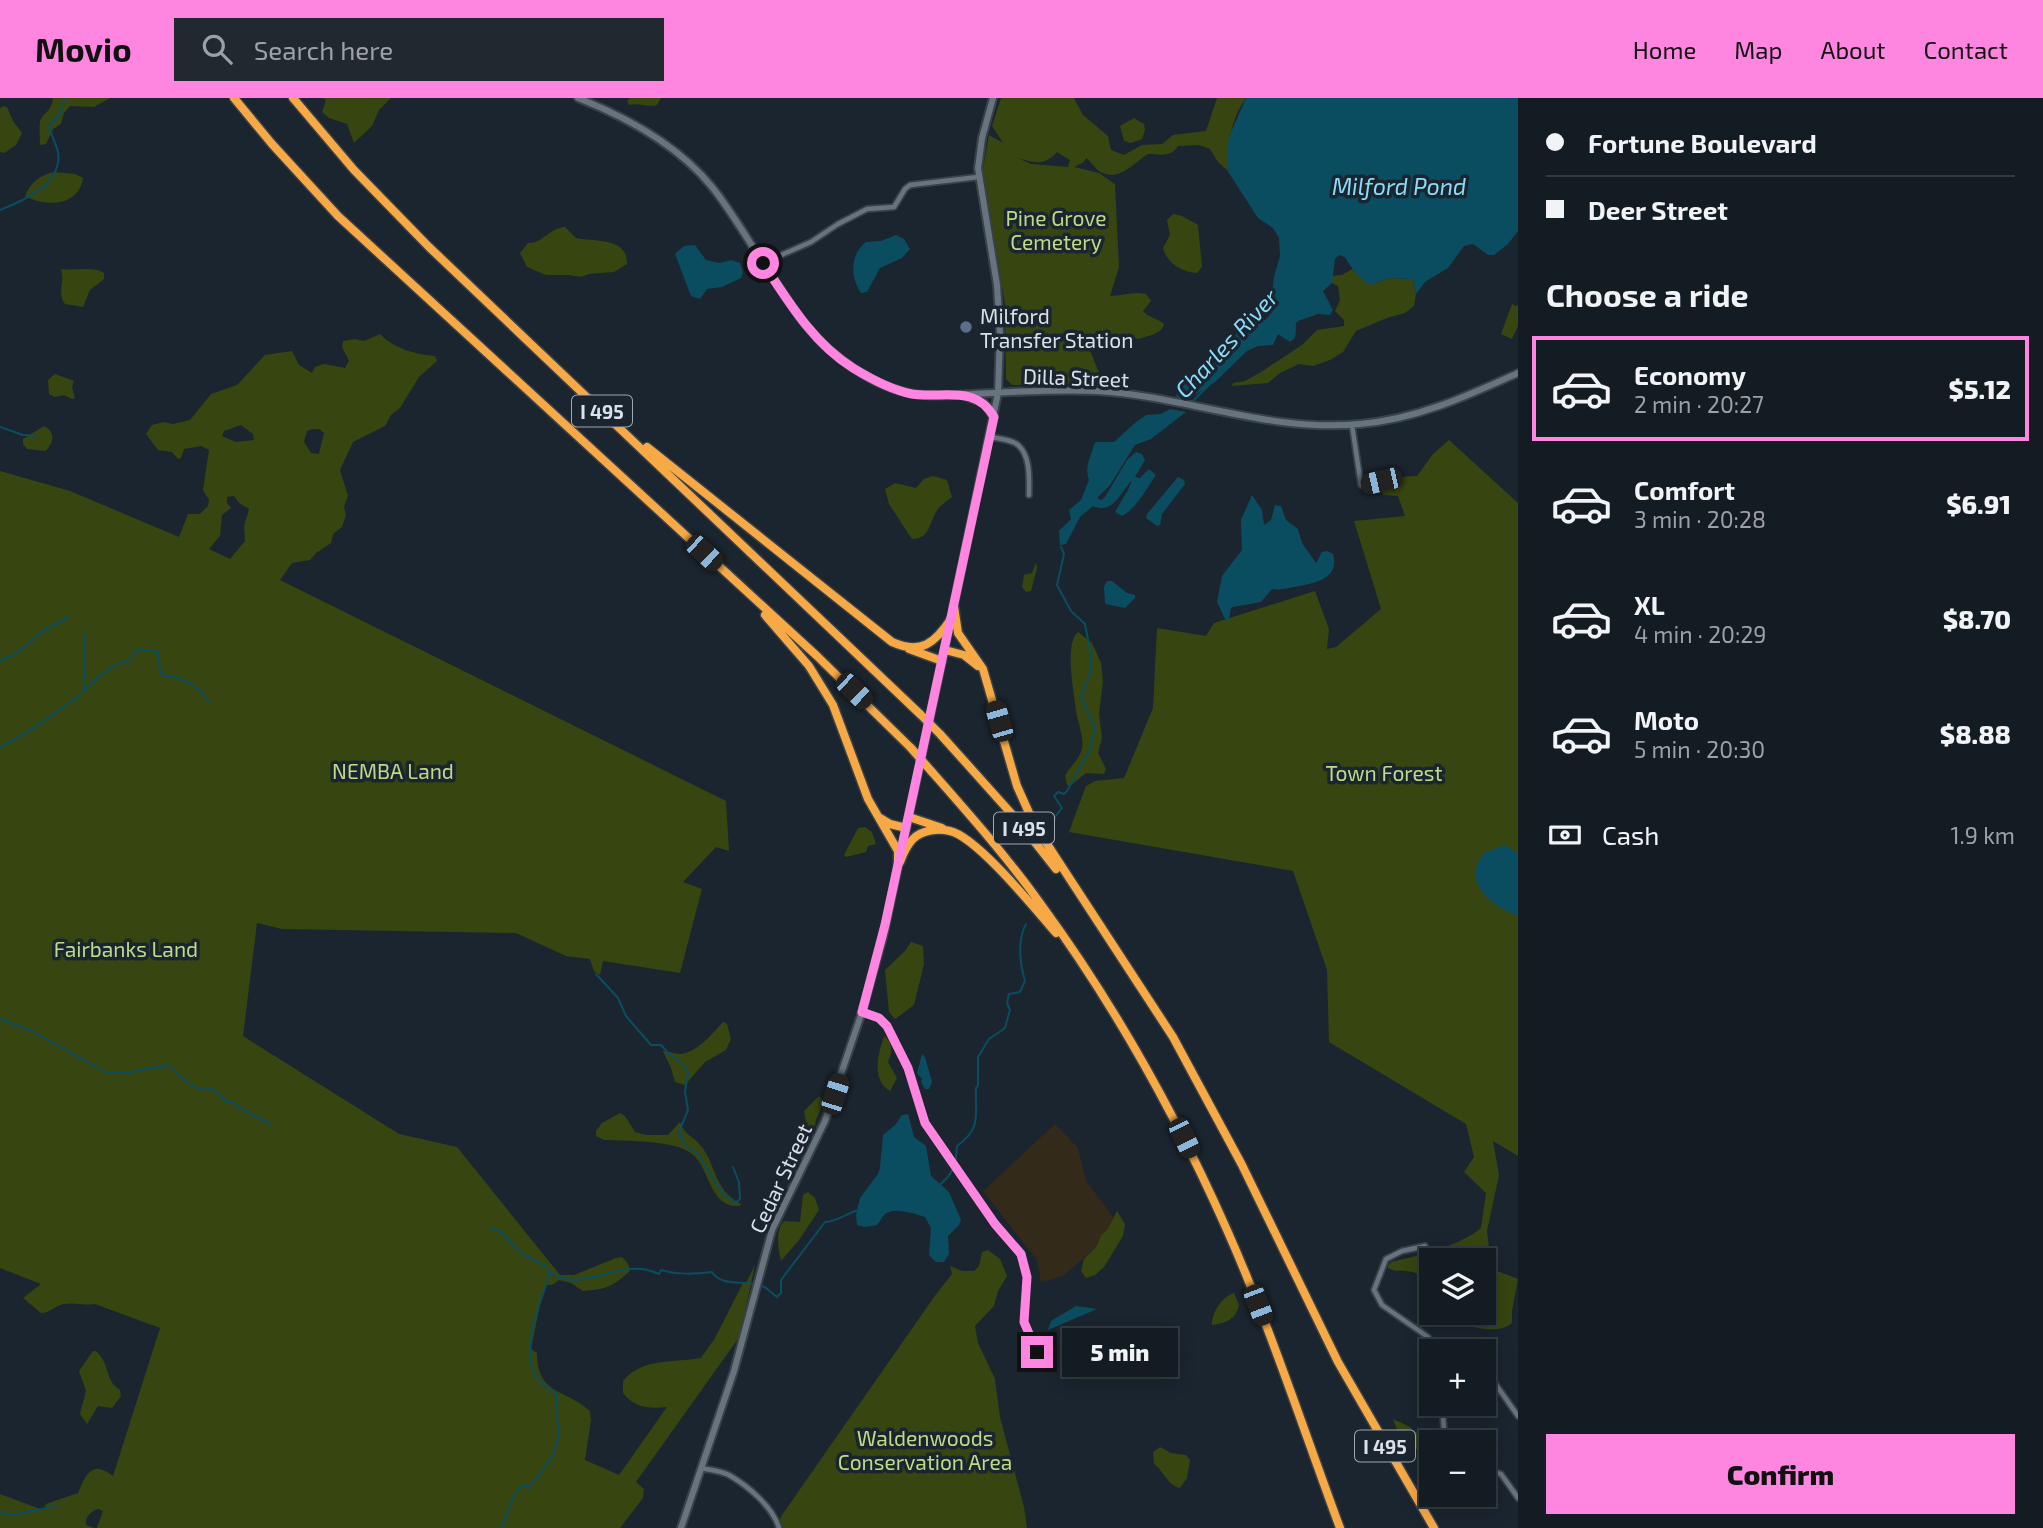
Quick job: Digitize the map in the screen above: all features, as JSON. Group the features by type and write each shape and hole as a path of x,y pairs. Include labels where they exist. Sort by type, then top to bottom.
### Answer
{"highway":[{"name":"I 495","path":"234,98 338,216 854,691 911,748 1023,881 1078,958 1139,1056 1203,1177 1258,1305 1340,1528"},
{"name":"I 495","path":"293,98 391,209 921,715 1019,822 1100,928 1178,1047 1242,1165 1338,1362 1434,1528"},
{"path":"599,409 883,636 901,646 942,661"},
{"path":"736,581 792,645 824,689 842,726 875,813 895,844 899,856 898,865"},
{"path":"954,606 958,633 981,664 986,677 1025,806 1100,928"},
{"path":"901,646 919,647 931,643 951,619"},
{"path":"945,650 966,656 986,677"},
{"path":"875,813 890,824 906,828"},
{"path":"909,817 950,831 977,849 1023,895 1078,958"},
{"path":"898,865 910,842 917,836 930,831 950,831"}],"main road":[{"name":"Dilla Street","path":"578,98 632,121 701,175 809,328 848,365 879,382 908,393 1103,391 1299,425 1352,425 1390,420 1441,407 1518,373"},
{"name":"Cedar Street","path":"681,1528 734,1371 778,1216 825,1121 862,1012 880,949 909,817 998,393 998,285 978,177 982,138 993,98"},
{"path":"960,394 982,402 994,417"}],"street":[{"path":"763,263 811,242 867,209 894,207 905,188 913,184 978,177"},
{"path":"1352,425 1361,485 1381,481"},
{"path":"990,437 1013,443 1022,450 1029,474 1029,495"},
{"path":"862,1012 879,1018 889,1029 909,1071 922,1117 995,1224 1022,1257 1027,1277 1024,1322 1037,1352"},
{"path":"1425,1246 1402,1251 1386,1259 1374,1290 1382,1305 1429,1339"},
{"path":"1496,1385 1518,1416"},
{"path":"701,1468 727,1474 736,1480 768,1507 776,1517 779,1528"},
{"path":"1496,1472 1501,1474 1518,1498"}],"shaded area":[{"path":"1055,1124 1078,1148 1086,1181 1120,1226 1063,1276 1041,1282 1037,1260 983,1191"}],"green space":[{"path":"53,98 110,98 94,107 70,106 46,144 40,145 40,122"},
{"path":"322,98 391,98 379,110 372,126 354,143 347,124 329,118 322,112 326,100"},
{"path":"630,98 661,98 657,105 650,106 629,105 627,101"},
{"name":"Pine Grove Cemetery","path":"1001,98 1074,98 1083,115 1108,136 1111,150 1124,155 1142,145 1162,144 1173,135 1206,131 1217,98 1246,98 1231,132 1227,170 1210,149 1199,145 1178,146 1165,154 1148,154 1127,170 1115,175 1101,172 1086,158 1074,167 1099,173 1115,184 1119,267 1110,296 1146,294 1151,301 1143,311 1164,324 1162,329 1153,334 1116,343 1112,352 1104,342 1096,350 1089,348 1105,387 1073,384 1012,385 1006,379 1005,304 983,169 989,135 1003,143 992,126","holes":["1057,152 1070,160 1068,167 1031,164 1018,158 1039,162 1048,160"]},
{"path":"4,106 22,133 16,145 4,153 0,152 0,108"},
{"path":"1134,118 1144,124 1145,130 1142,139 1131,143 1124,141 1120,126"},
{"path":"54,172 75,174 83,178 75,195 51,203 25,196 36,180"},
{"path":"1173,214 1198,225 1202,267 1197,273 1176,266 1165,253 1163,248 1170,235 1167,220"},
{"path":"565,227 576,238 616,245 626,255 627,264 614,272 581,277 546,275 527,267 520,253 528,243"},
{"path":"61,269 94,270 104,273 104,279 90,290 83,307 65,304 61,292"},
{"path":"1352,269 1366,283 1389,278 1413,279 1416,294 1414,306 1405,313 1356,331 1343,352 1330,360 1313,366 1299,364 1280,373 1268,383 1232,386 1233,383 1245,381 1261,372 1302,345 1317,330 1344,326 1344,320 1335,311 1340,300 1338,286 1332,283 1332,276 1342,275"},
{"path":"1512,304 1518,305 1518,326 1512,339 1501,334"},
{"path":"380,334 398,347 435,356 437,361 419,377 385,426 353,442 340,470 348,496 342,527 333,534 331,543 310,560 292,563 280,580 726,801 729,851 716,847 683,882 702,889 680,973 603,961 600,975 594,971 590,959 566,956 516,933 282,929 257,923 243,1036 399,1134 457,1147 560,1275 574,1275 622,1257 629,1272 609,1286 583,1291 571,1283 559,1280 547,1285 541,1300 531,1349 537,1353 538,1367 548,1384 590,1411 585,1460 619,1475 667,1407 637,1405 623,1393 623,1381 631,1373 649,1364 701,1358 755,1265 740,1336 636,1482 644,1489 643,1498 620,1528 97,1528 103,1511 98,1509 90,1513 86,1520 86,1525 94,1528 0,1528 0,1494 43,1510 46,1504 78,1493 87,1475 95,1469 106,1471 113,1476 160,1328 95,1304 64,1304 41,1313 23,1298 41,1284 0,1268 0,471 70,491 179,537 188,514 200,514 208,506 209,500 203,490 209,450 201,446 184,449 178,459 172,452 158,450 146,434 152,425 190,420 211,394 237,385 265,355 292,351 299,365 312,373 315,367 324,364 345,368 349,361 342,347 343,341 364,341","holes":["241,425 253,434 254,440 236,442 222,436 224,431","319,429 324,433 319,454 311,453 304,442 307,431","234,496 249,509 244,526 245,541 230,559 209,549 220,536 222,515 231,508 227,497"]},
{"path":"55,374 74,381 72,387 75,398 49,394 48,380"},
{"path":"44,426 52,435 48,448 45,451 27,449 23,439"},
{"name":"Town Forest","path":"1449,440 1518,503 1518,1156 1493,1141 1499,1175 1487,1231 1489,1248 1441,1248 1472,1235 1481,1228 1486,1193 1464,1172 1474,1157 1466,1124 1329,1042 1327,970 1293,871 1069,832 1086,786 1095,781 1124,778 1153,708 1157,628 1206,636 1214,623 1315,591 1329,629 1327,649 1336,647 1381,609 1354,521 1405,516 1398,496 1383,495 1381,480 1387,475 1417,476 1433,454"},
{"path":"933,476 947,480 952,497 938,509 926,533 912,539 889,504 885,489 895,483 916,488 924,479"},
{"path":"1036,562 1031,591 1026,592 1022,587 1024,575 1032,573"},
{"path":"1078,632 1092,643 1101,663 1103,681 1099,714 1102,738 1098,753 1106,769 1104,774 1086,773 1070,786 1067,785 1065,776 1082,748 1071,669 1072,647"},
{"path":"865,827 872,832 876,844 868,846 866,852 846,857 844,855 858,828"},
{"path":"911,942 923,946 924,964 914,1005 895,1019 889,1012 885,970"},
{"path":"723,1022 727,1024 731,1039 726,1050 705,1062 685,1085 675,1082 663,1051 686,1053 704,1042"},
{"path":"884,1036 891,1048 888,1062 897,1078 890,1091 878,1074 878,1058"},
{"path":"819,1096 823,1100 822,1105 809,1139 804,1111"},
{"path":"620,1113 635,1132 646,1135 668,1135 680,1122 706,1154 725,1191 741,1204 740,1206 722,1201 698,1160 683,1149 649,1142 604,1140 596,1136 602,1123"},
{"path":"808,1192 815,1198 819,1210 781,1261 779,1230 784,1221 800,1222 803,1195"},
{"path":"1117,1211 1125,1224 1123,1236 1104,1267 1095,1275 1086,1278 1081,1271 1084,1259 1097,1246"},
{"name":"Waldenwoods Conservation Area","path":"988,1250 1000,1259 1007,1276 998,1291 994,1306 975,1326 978,1343 995,1379 1000,1417 1027,1528 776,1528 782,1515 952,1274 950,1266 962,1271 974,1271 979,1266 982,1252"},
{"name":"Town Forest","path":"1419,1255 1419,1275 1392,1270 1387,1267 1391,1262"},
{"name":"Town Forest","path":"1496,1270 1518,1279 1512,1323 1498,1329 1468,1325 1496,1325"},
{"path":"1234,1293 1239,1305 1233,1317 1212,1325 1218,1306"},
{"path":"93,1351 101,1356 121,1396 112,1408 98,1406 87,1424 80,1414 86,1391 79,1371"},
{"path":"1393,1419 1409,1427 1419,1437 1419,1449 1403,1445"},
{"path":"1160,1447 1171,1453 1186,1455 1190,1460 1187,1478 1180,1488 1172,1484 1154,1464 1153,1452"}],"water":[{"name":"Milford Pond","path":"1246,98 1518,98 1518,231 1508,244 1494,255 1488,255 1473,244 1464,246 1448,268 1425,282 1416,294 1413,279 1389,278 1366,283 1345,257 1339,255 1335,259 1332,283 1323,291 1333,310 1330,315 1318,314 1298,321 1293,340 1290,342 1278,334 1273,345 1258,346 1247,351 1215,382 1192,397 1180,400 1176,396 1179,387 1193,376 1202,363 1218,357 1247,321 1253,317 1265,320 1269,316 1274,277 1280,256 1279,238 1273,228 1258,218 1227,170 1227,147"},
{"path":"896,235 904,239 910,249 902,258 880,268 867,292 861,293 857,287 853,266 857,253 866,242 881,241"},
{"path":"695,245 706,260 720,263 731,260 740,263 743,272 741,278 722,287 707,289 700,299 691,296 675,254 684,246"},
{"path":"1170,409 1186,412 1151,439 1135,445 1110,485 1097,498 1101,500 1105,497 1127,460 1136,452 1142,454 1145,460 1135,477 1140,478 1149,469 1156,475 1137,503 1122,516 1115,512 1132,480 1111,505 1106,508 1093,506 1080,517 1066,544 1060,545 1059,531 1071,519 1069,510 1081,500 1089,480 1088,466 1094,444 1114,442 1146,415 1161,414"},
{"path":"1178,477 1184,480 1185,484 1162,514 1160,525 1157,526 1146,518 1147,514"},
{"path":"1252,495 1262,510 1264,525 1271,520 1275,505 1281,506 1286,520 1298,529 1302,543 1316,563 1322,552 1327,551 1333,554 1334,563 1332,571 1321,580 1272,589 1261,602 1231,608 1229,620 1226,621 1217,602 1222,576 1242,550 1241,520"},
{"path":"1107,581 1112,581 1127,593 1135,595 1135,598 1125,608 1105,604 1104,587"},
{"path":"1505,845 1518,854 1518,916 1489,900 1477,883 1478,864 1484,853"},
{"path":"922,1054 932,1082 929,1089 925,1089 917,1073"},
{"path":"908,1114 914,1137 926,1146 931,1176 949,1192 961,1220 948,1236 949,1254 944,1262 936,1262 929,1255 931,1228 925,1217 893,1211 884,1215 877,1225 857,1225 860,1198 880,1168 883,1135 902,1115"},
{"path":"1076,1306 1097,1309 1048,1330 1051,1321"}],"waterway":[{"path":"0,210 40,190 54,173 58,152 49,126 60,113 65,98"},
{"name":"Charles River","path":"1191,403 1209,385"},
{"path":"0,427 23,435 36,436"},
{"name":"Charles River","path":"1053,826 1055,817 1062,808 1054,796 1058,792 1064,794 1067,791 1090,750 1095,728 1081,697 1091,671 1085,624 1071,611 1057,585 1064,554 1061,547"},
{"path":"0,660 14,655 43,631 69,617"},
{"path":"85,634 85,689"},
{"path":"0,747 28,732 71,702 112,667 129,661 138,649 158,652 160,671 165,676 190,684 201,692 209,703"},
{"name":"Charles River","path":"938,1186 953,1168 957,1146 974,1127 978,1057 989,1039 1005,1028 1010,1010 1007,1003 1009,994 1020,992 1025,981 1020,952 1021,937 1026,924"},
{"path":"596,974 618,998 626,1016 651,1045 661,1045 683,1064 688,1073 685,1092 688,1110 679,1132 684,1144 698,1154 722,1193 735,1203 740,1199 739,1182 733,1167"},
{"path":"0,1019 32,1031 107,1073 169,1065 194,1086 213,1089 228,1103 233,1103 272,1125"},
{"name":"Charles River","path":"501,1528 519,1489 524,1485 528,1488 540,1474 557,1443 557,1396 536,1377 530,1353 537,1311 550,1273 578,1280 635,1269 659,1274 661,1270 686,1274 712,1272 729,1282 758,1284 777,1297 781,1293 781,1280 825,1222 859,1210"},
{"path":"490,1229 500,1231 522,1254 546,1266 550,1273"},
{"path":"0,1513 13,1515 56,1506"}],"place":[{"name":"Milford Transfer Station","path":"966,327"}],"route":[{"path":"763,263 809,328 848,365 879,382 903,391 920,395 960,394 979,400 987,405 994,417 880,949 862,1012 879,1018 887,1026 908,1068 920,1114 925,1123 995,1224 1021,1254 1027,1277 1024,1322 1037,1352"}],"park label":[{"name":"NEMBA Land","path":"393,770"},
{"name":"Fairbanks Land","path":"126,948"}]}
